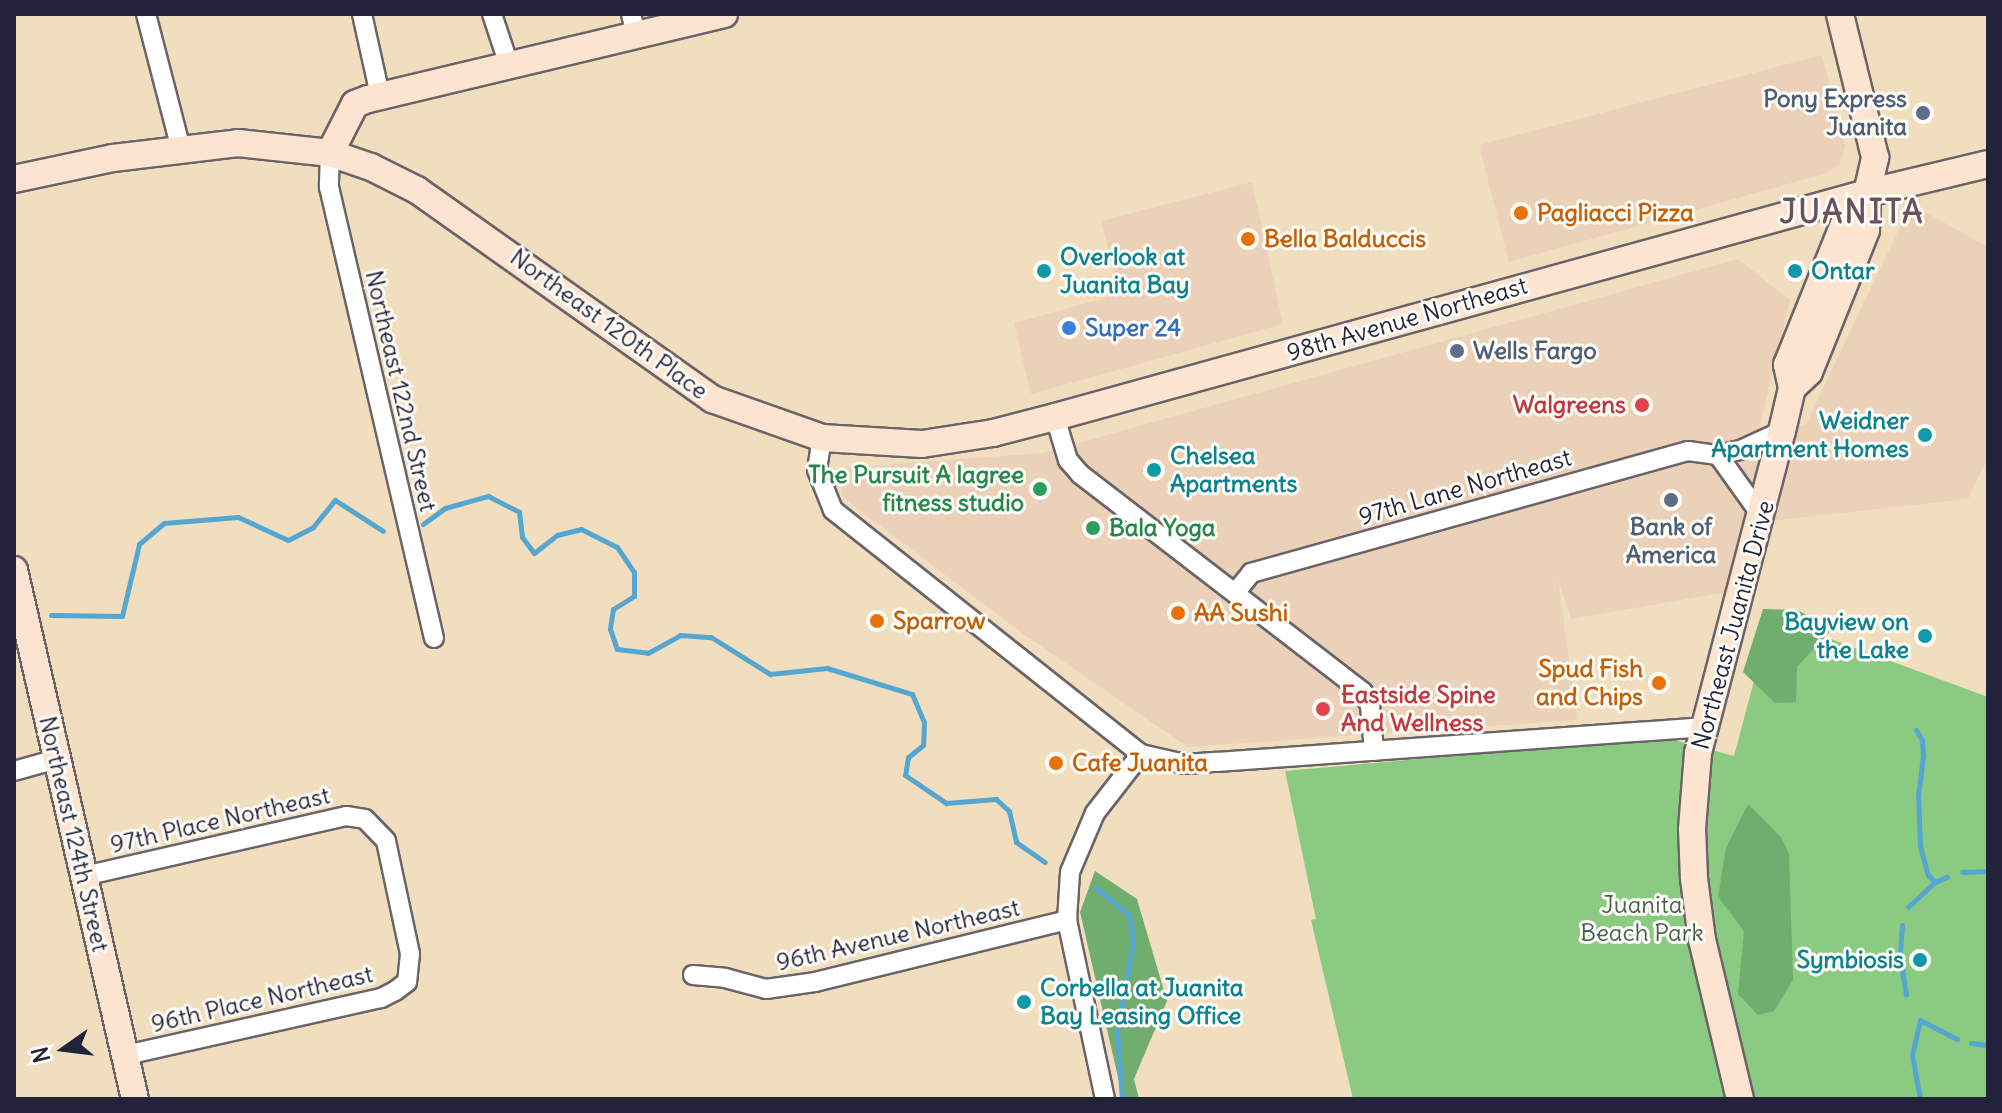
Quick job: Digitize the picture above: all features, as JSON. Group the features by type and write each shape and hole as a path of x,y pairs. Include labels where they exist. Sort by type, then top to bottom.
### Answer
{"main road":[{"path":"330,153 355,104 380,95 508,62 634,24 724,14"},
{"name":"Northeast Juanita Drive","path":"1740,1099 1702,940 1694,878 1694,793 1703,727 1792,388 1809,372 1866,230 1867,193 1875,157 1840,14"},
{"name":"Northeast 120th Place","path":"14,179 113,158 238,143 330,153 371,167 417,190 712,399 822,438"},
{"name":"98th Avenue Northeast","path":"822,438 922,444 993,433 1867,193 1988,164"},
{"name":"Northeast 124th Street","path":"14,570 135,1099"}],"street":[{"path":"146,14 181,149"},
{"path":"362,14 380,95"},
{"path":"492,14 508,62"},
{"name":"Northeast 122nd Street","path":"330,153 329,187 434,638"},
{"path":"1055,417 1068,460 1080,474 1363,692 1370,706 1374,751"},
{"name":"97th Lane Northeast","path":"1235,593 1251,573 1688,451 1718,455 1782,431"},
{"path":"822,438 817,470 833,510 1141,754 1185,764 1703,727"},
{"path":"1718,455 1737,476 1761,515"},
{"path":"1105,1099 1067,920 1070,872 1095,813 1141,754"},
{"path":"14,771 57,759"},
{"name":"97th Place Northeast","path":"84,876 346,816 365,819 386,841 410,954 407,982"},
{"name":"96th Avenue Northeast","path":"693,975 725,978 766,989 815,982 1067,920"},
{"name":"96th Place Northeast","path":"125,1055 381,998 407,982"}],"shaded area":[{"path":"1822,55 1845,146 1840,164 1824,174 1509,262 1479,145"},
{"path":"1252,182 1283,324 1031,394 1014,323 1119,294 1101,221"},
{"path":"1911,204 1988,247 1988,458 1968,499 1743,524 1727,592 1571,619 1558,579 1577,720 1188,747 1026,636 842,497 843,468 1042,453 1738,259 1790,300 1757,438 1806,424"}],"green space":[{"path":"1763,609 1797,610 1833,628 1797,667 1796,702 1775,703 1743,672"},
{"name":"Juanita Beach Park","path":"1771,617 1988,697 1988,1099 1353,1099 1311,920 1316,919 1285,771 1663,737 1734,756"},
{"path":"1748,804 1781,837 1789,854 1793,980 1774,1011 1758,1015 1738,994 1744,931 1718,897 1726,848"},
{"path":"1095,871 1137,899 1167,1001 1134,1079 1139,1099 1123,1099 1080,912"}],"waterway":[{"path":"423,524 445,508 488,496 519,512 522,537 534,553 557,535 581,529 617,547 634,572 634,596 613,609 610,629 617,649 648,653 680,635 711,637 770,674 827,668 912,694 924,722 923,745 908,757 905,775 946,803 996,799 1009,811 1016,842 1045,862"},
{"path":"51,615 122,616 139,544 164,523 238,517 288,540 313,527 335,500 383,531"},
{"path":"1916,730 1922,740 1923,756 1918,794 1920,846 1928,875 1935,882"},
{"path":"1962,872 1988,871"},
{"path":"1908,907 1935,882 1947,877"},
{"path":"1096,888 1129,915 1133,943 1117,1030 1122,1099"},
{"path":"1902,925 1900,957 1906,995"},
{"path":"1920,1099 1912,1055 1920,1020 1957,1039"},
{"path":"1971,1043 1988,1045"}],"place":[{"name":"Pony Express Juanita","path":"1923,113"},
{"name":"Pagliacci Pizza","path":"1521,213"},
{"name":"Bella Balduccis","path":"1248,239"},
{"name":"Overlook at Juanita Bay","path":"1044,271"},
{"name":"Ontar","path":"1795,271"},
{"name":"Super 24","path":"1069,328"},
{"name":"Wells Fargo","path":"1457,351"},
{"name":"Walgreens","path":"1642,405"},
{"name":"Weidner Apartment Homes","path":"1925,435"},
{"name":"Chelsea Apartments","path":"1154,470"},
{"name":"The Pursuit A lagree fitness studio","path":"1040,489"},
{"name":"Bank of America","path":"1671,500"},
{"name":"Bala Yoga","path":"1093,528"},
{"name":"AA Sushi","path":"1178,613"},
{"name":"Sparrow","path":"877,621"},
{"name":"Bayview on the Lake","path":"1925,636"},
{"name":"Spud Fish and Chips","path":"1659,683"},
{"name":"Eastside Spine And Wellness","path":"1323,709"},
{"name":"Cafe Juanita","path":"1056,763"},
{"name":"Symbiosis","path":"1920,960"},
{"name":"Corbella at Juanita Bay Leasing Office","path":"1024,1002"}],"district":[{"name":"JUANITA","path":"1852,212"}]}
